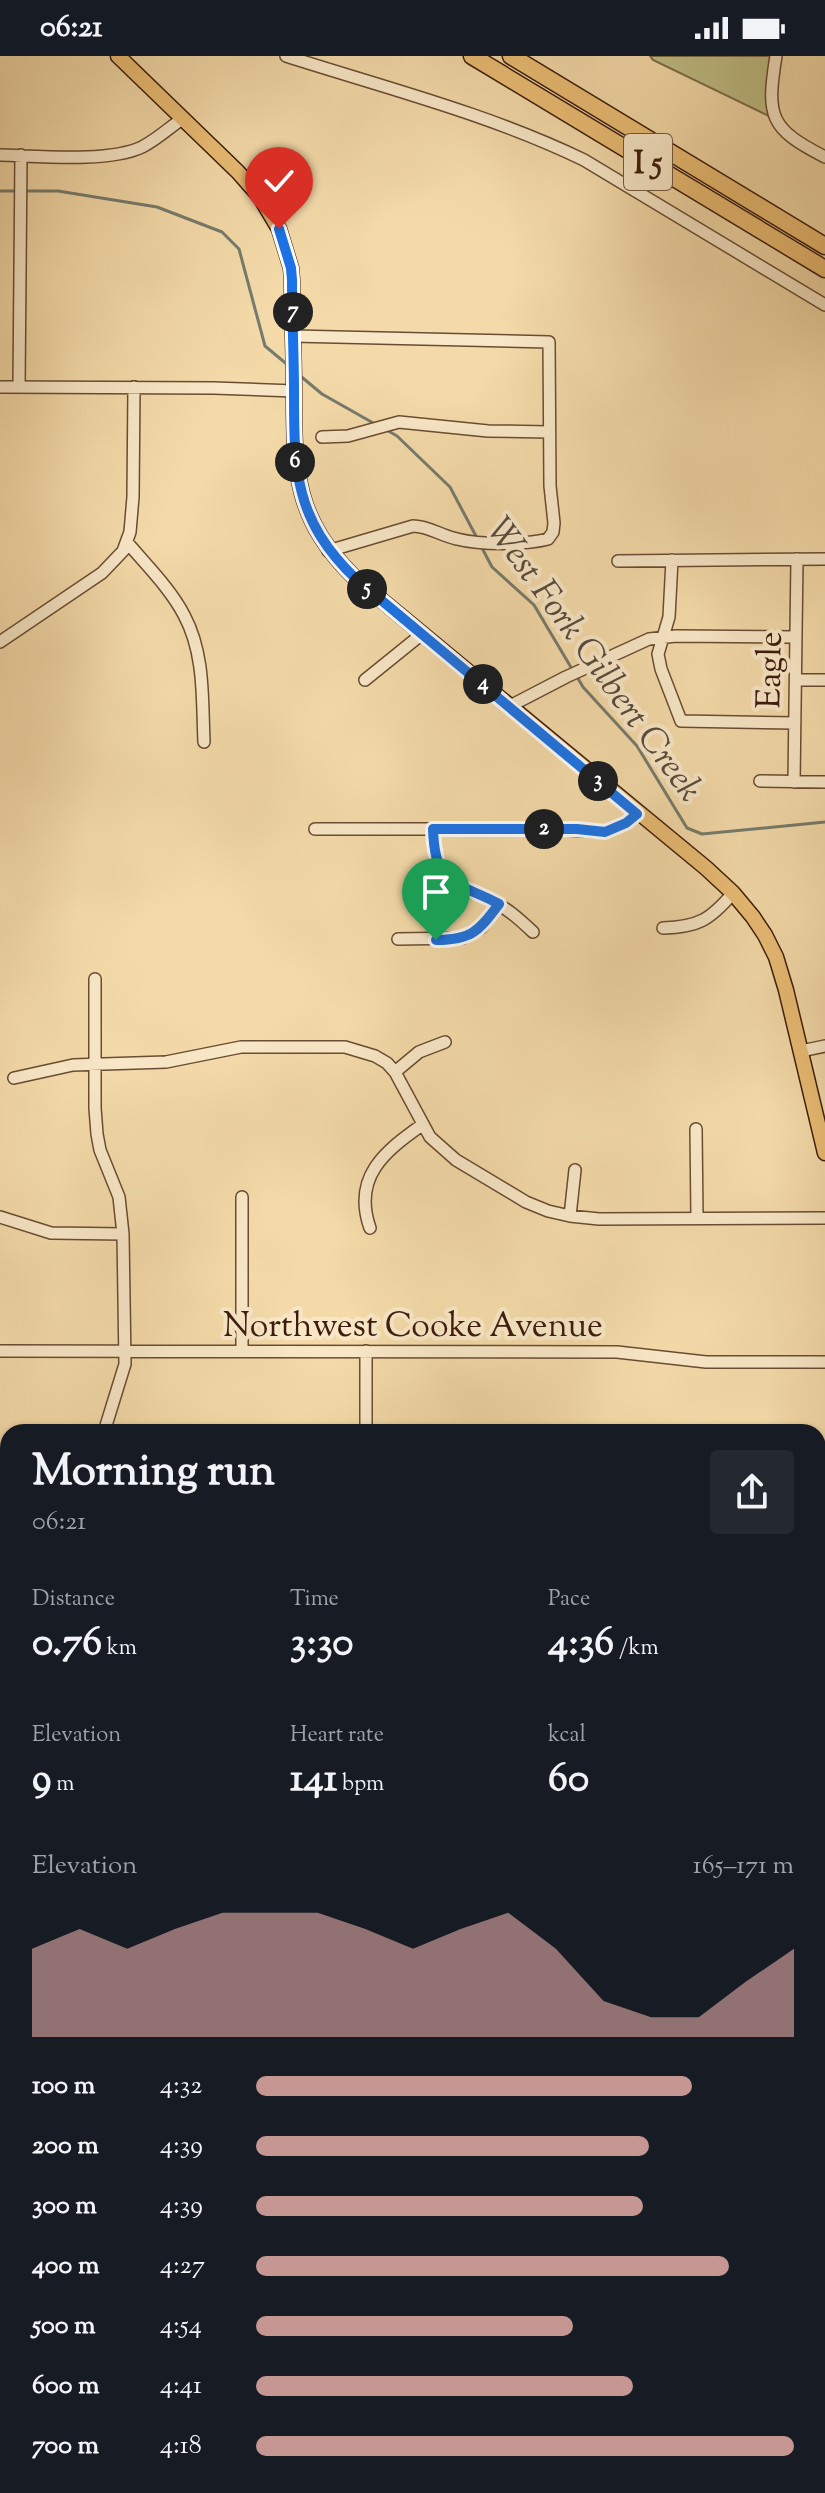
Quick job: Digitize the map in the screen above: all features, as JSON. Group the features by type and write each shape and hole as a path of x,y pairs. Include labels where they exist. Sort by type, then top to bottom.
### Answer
{"highway":[{"name":"I 5","path":"472,56 825,269"},
{"name":"I 5","path":"511,56 825,246"}],"main road":[{"path":"118,56 251,186 275,220 291,268 294,458 299,490 328,551 356,579 733,893 761,927 776,957 825,1153"}],"street":[{"path":"286,56 497,122 545,141 584,160 825,305"},
{"path":"776,56 773,101 781,129 825,157"},
{"path":"0,155 95,156 128,152 149,143 182,119"},
{"path":"19,387 21,155"},
{"path":"293,336 549,342 550,486 554,523 548,539 526,542 464,541 422,526 413,526 328,551"},
{"path":"0,387 294,391"},
{"path":"0,642 112,564 127,542 133,497 134,387"},
{"path":"322,437 348,436 399,422 488,431 549,432"},
{"path":"127,542 176,601 192,632 201,677 204,742"},
{"name":"Eagle","path":"794,782 797,559"},
{"path":"618,561 825,559"},
{"path":"672,560 669,617 658,660 681,721 795,723"},
{"path":"365,680 422,634"},
{"path":"510,706 649,639 796,637"},
{"path":"796,680 825,680"},
{"path":"760,781 825,782"},
{"path":"315,829 577,829 605,832 626,823 637,814"},
{"path":"433,829 435,858 444,876 460,888 499,904 533,932"},
{"path":"663,928 684,928 709,918 733,893"},
{"path":"398,939 463,938 481,928 499,904"},
{"path":"95,979 97,1134 100,1150 119,1197 123,1234 125,1352 107,1424"},
{"path":"395,1072 419,1052 445,1042"},
{"path":"801,1051 825,1046"},
{"path":"14,1078 59,1067 166,1062 241,1047 345,1047 387,1063 395,1072 422,1125 442,1150 494,1184 537,1206 570,1216 599,1219 825,1218"},
{"path":"370,1228 365,1195 373,1169 389,1149 422,1125"},
{"path":"696,1129 697,1218"},
{"path":"570,1216 575,1170"},
{"path":"242,1197 242,1351"},
{"path":"0,1217 51,1233 123,1234"},
{"name":"Northwest Cooke Avenue","path":"0,1351 617,1352 706,1362 825,1362"},
{"path":"366,1351 366,1424"}],"shaded area":[{"path":"650,56 774,56 777,120 653,60"}],"waterway":[{"name":"West Fork Gilbert Creek","path":"0,191 16,191"},
{"name":"West Fork Gilbert Creek","path":"24,191 58,191 157,207 222,232 239,249 265,346 289,366"},
{"name":"West Fork Gilbert Creek","path":"298,374 322,394 375,424"},
{"name":"West Fork Gilbert Creek","path":"385,429 397,436 450,487 477,538"},
{"name":"West Fork Gilbert Creek","path":"482,548 492,567 534,605 572,669"},
{"name":"West Fork Gilbert Creek","path":"576,675 583,687 637,746 687,828 702,834 825,822"}],"route":[{"path":"279,229 292,280 296,475 312,522 328,551 356,579 637,814 614,830 605,832 577,829 433,829 435,858 444,876 460,888 499,904 481,928 473,933 454,940 436,940"}]}
